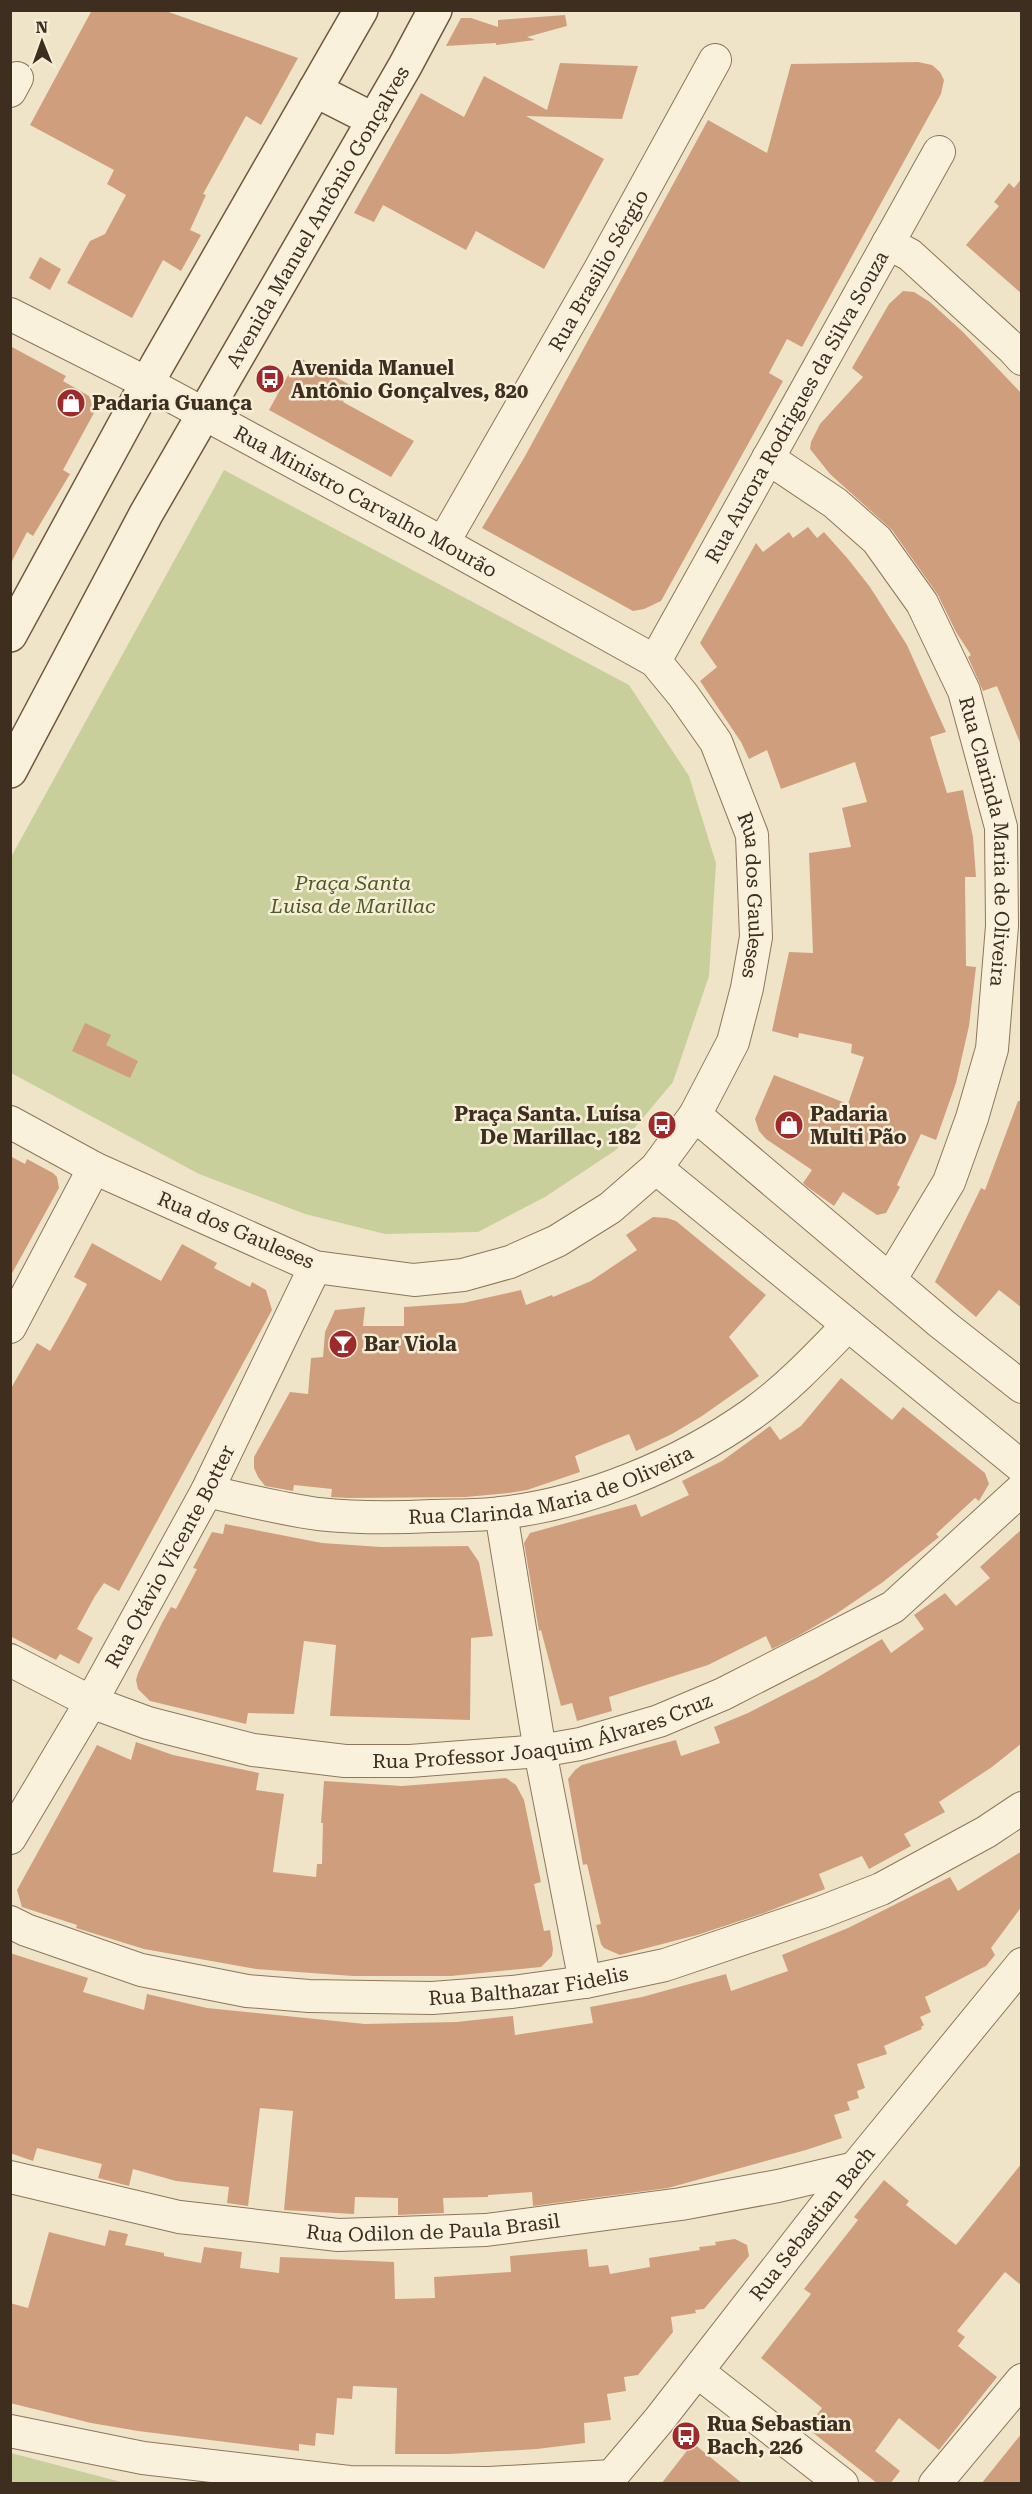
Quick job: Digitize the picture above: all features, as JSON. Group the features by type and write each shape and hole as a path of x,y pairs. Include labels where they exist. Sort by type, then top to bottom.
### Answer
{"main road":[{"path":"10,635 147,383 361,10"},
{"name":"Avenida Manuel Antônio Gonçalves","path":"10,771 146,514 405,66 435,10"},
{"path":"315,90 374,120"}],"street":[{"name":"Rua Brasilio Sérgio","path":"443,543 599,271 715,60"},
{"name":"Rua Aurora Rodrigues da Silva Souza","path":"654,661 939,152"},
{"path":"888,243 910,255 1022,359"},
{"name":"Rua Ministro Carvalho Mourão","path":"10,314 147,383 443,543 654,661"},
{"name":"Rua Clarinda Maria de Oliveira","path":"768,458 835,503 877,540 922,603 964,691 1011,825 992,1049 972,1118 949,1182 890,1280"},
{"name":"Rua dos Gauleses","path":"10,1122 94,1168 315,1267 414,1280 463,1275 510,1262 557,1241 610,1208 656,1168 695,1115 733,1042 747,988 756,937 752,835 716,742 683,695 654,661"},
{"path":"695,1115 890,1280 1022,1387"},
{"path":"10,1327 94,1168"},
{"path":"656,1168 1022,1467"},
{"name":"Rua Otávio Vicente Botter","path":"10,1838 91,1702 207,1491 315,1267"},
{"name":"Rua Clarinda Maria de Oliveira","path":"207,1491 273,1507 320,1514 410,1517 501,1514 575,1498 644,1473 709,1442 752,1413 799,1376 848,1325"},
{"name":"Rua Professor Joaquim Álvares Cruz","path":"10,1660 91,1702 148,1723 253,1750 345,1761 410,1761 540,1751 580,1744 670,1716 723,1694 893,1608 1022,1489"},
{"path":"501,1514 540,1751 585,1982"},
{"name":"Rua Balthazar Fidelis","path":"10,1922 26,1930 141,1970 247,1991 309,1996 432,1998 512,1992 585,1982 665,1965 734,1944 871,1893 986,1832 1022,1808"},
{"name":"Rua Sebastian Bach","path":"609,2480 698,2372 855,2168 1022,1964"},
{"name":"Rua Odilon de Paula Brasil","path":"10,2177 179,2217 338,2235 486,2230 681,2204 778,2186 855,2168"},
{"path":"698,2372 842,2484"},
{"path":"935,2484 1022,2380"},
{"path":"10,2431 143,2458 349,2482 489,2484 609,2480"}],"green space":[{"name":"Praça Santa Luisa de Marillac","path":"224,470 629,685 689,776 716,863 709,976 673,1082 616,1150 545,1197 478,1232 385,1234 305,1214 199,1174 11,1073 11,857"},
{"path":"11,2453 125,2483 11,2483"}],"building":[{"path":"92,10 163,10 298,58 261,125 246,116 203,194 206,195 190,230 201,235 181,271 163,260 132,318 67,283 90,241 105,234 126,195 107,184 114,170 30,125"},
{"path":"565,15 567,26 527,37 535,40 496,45 496,43 446,46 461,18 471,18 498,27 498,20"},
{"path":"918,62 932,65 940,72 944,80 941,94 802,347 787,339 769,373 783,381 661,601 644,609 633,611 482,528 524,458 708,120 767,153 791,64"},
{"path":"560,63 638,66 622,119 526,116 604,159 544,269 476,231 466,250 383,205 374,222 354,213 421,93 464,117 484,76 547,110"},
{"path":"1022,178 1022,294 966,245 999,206 994,202 1009,183 1014,188"},
{"path":"40,257 61,269 50,290 29,278"},
{"path":"903,291 914,292 930,302 963,332 1022,394 1021,745 997,686 983,691 968,657 971,655 956,632 938,595 892,530 830,474 810,449 820,424 863,377 852,368 889,304"},
{"path":"10,346 66,376 63,381 89,396 95,411 63,470 70,474 33,536 27,532 10,565"},
{"path":"298,357 352,386 343,402 414,441 391,477 269,410"},
{"path":"808,527 817,538 824,532 848,559 870,587 907,645 946,732 930,737 947,793 963,790 973,837 976,877 965,877 966,966 976,967 969,1026 956,1083 936,1140 921,1134 897,1185 900,1187 886,1213 877,1215 843,1192 834,1206 806,1186 803,1183 812,1170 766,1139 759,1131 755,1119 774,1075 848,1104 864,1057 851,1053 852,1044 799,1033 798,1038 772,1031 789,952 813,953 809,853 851,847 842,808 867,802 855,762 781,789 767,750 749,759 741,742 700,681 717,667 700,643 756,543 763,552 789,532 793,538"},
{"path":"85,1023 111,1035 106,1045 138,1061 130,1078 72,1051"},
{"path":"1018,1101 1022,1101 1022,1308 999,1290 976,1317 935,1282 981,1188 985,1190"},
{"path":"10,1156 25,1164 27,1159 53,1173 57,1177 59,1188 10,1277"},
{"path":"653,1217 676,1221 766,1295 729,1337 759,1376 702,1416 672,1434 636,1451 629,1434 575,1456 580,1472 527,1490 509,1493 466,1497 331,1497 332,1489 294,1485 293,1491 265,1486 258,1477 254,1468 254,1457 290,1392 308,1394 311,1358 323,1357 325,1332 335,1310 365,1307 363,1326 404,1326 404,1307 463,1303 521,1290 526,1305 552,1295 553,1297 591,1281 637,1250 626,1235"},
{"path":"92,1243 161,1281 182,1244 217,1263 214,1268 250,1287 252,1282 266,1290 272,1310 119,1591 104,1583 77,1629 93,1638 79,1664 60,1654 56,1660 10,1636 10,1390 37,1343 50,1351 67,1321 87,1284 74,1277"},
{"path":"841,1378 892,1420 903,1407 985,1473 989,1484 979,1501 975,1498 936,1534 939,1537 883,1582 836,1614 798,1636 772,1649 766,1636 708,1665 609,1697 612,1711 577,1721 572,1703 561,1706 541,1630 539,1631 524,1543 530,1533 636,1504 641,1517 689,1495 682,1481 722,1461 770,1426 780,1440 801,1426"},
{"path":"225,1524 322,1543 381,1547 468,1546 479,1562 493,1636 471,1638 470,1720 330,1716 336,1645 304,1641 294,1714 248,1713 246,1724 150,1701 138,1689 136,1680 138,1673 171,1607 176,1609 197,1569 193,1568 212,1532 223,1534"},
{"path":"1022,1529 1022,1743 992,1767 939,1802 945,1812 904,1834 911,1846 869,1869 862,1856 819,1874 825,1889 764,1913 697,1935 620,1955 604,1948 596,1925 601,1924 587,1864 583,1865 568,1779 575,1770 582,1765 676,1740 681,1756 720,1743 714,1727 748,1713 818,1677 882,1639 891,1653 924,1629 914,1615 945,1593 956,1606 990,1578 980,1567"},
{"path":"136,1742 173,1755 259,1773 256,1790 284,1794 273,1872 316,1877 317,1864 322,1864 323,1823 321,1823 324,1781 402,1786 506,1778 516,1785 524,1800 541,1882 534,1884 544,1931 550,1930 552,1956 541,1967 451,1976 353,1976 256,1969 144,1949 76,1928 77,1925 22,1907 17,1890 97,1745 131,1760"},
{"path":"1022,1851 1022,1906 991,1948 995,1955 986,1966 925,1997 931,2012 920,2017 924,2025 922,2029 884,2046 887,2054 857,2064 865,2088 857,2091 859,2098 847,2102 850,2110 834,2115 842,2138 806,2150 668,2188 533,2206 532,2192 488,2195 488,2197 443,2198 444,2213 398,2215 398,2198 355,2197 354,2214 284,2210 293,2111 260,2108 248,2206 227,2203 229,2187 176,2181 133,2169 129,2186 98,2178 102,2164 37,2148 33,2161 10,2153 10,1953 88,1978 83,1992 144,2010 147,1994 207,2008 365,2024 456,2022 513,2016 515,2035 593,2023 590,2007 642,1997 726,1974 731,1991 788,1971 782,1955 848,1928 950,1877 958,1891"},
{"path":"1022,2163 1022,2286 1005,2272 957,2331 965,2337 958,2346 997,2377 939,2450 899,2418 875,2451 900,2471 890,2484 878,2484 807,2428 822,2408 761,2358 811,2294 804,2289 858,2220 854,2217 884,2180 909,2201 906,2205 956,2245"},
{"path":"109,2230 128,2234 125,2245 164,2253 164,2256 201,2263 204,2247 242,2252 240,2268 279,2273 280,2257 394,2262 395,2299 435,2298 434,2277 511,2272 510,2256 587,2249 589,2267 608,2265 610,2274 650,2267 649,2258 700,2250 699,2247 735,2239 747,2245 749,2256 704,2309 695,2310 696,2313 671,2317 673,2332 638,2375 624,2377 626,2391 607,2394 611,2420 584,2423 585,2443 537,2449 450,2454 395,2454 397,2388 353,2386 352,2399 337,2398 334,2435 316,2433 315,2446 299,2444 299,2451 138,2431 91,2423 10,2403 10,2303 28,2308 49,2232 105,2246"},
{"path":"1022,2433 1022,2484 981,2484"},
{"path":"693,2443 743,2484 661,2484"}],"place":[{"name":"Avenida Manuel Antônio Gonçalves, 820","path":"270,379"},
{"name":"Padaria Guança","path":"71,403"},
{"name":"Praça Santa. Luísa De Marillac, 182","path":"662,1125"},
{"name":"Padaria Multi Pão","path":"789,1125"},
{"name":"Bar Viola","path":"343,1344"},
{"name":"Rua Sebastian Bach, 226","path":"686,2436"}]}
